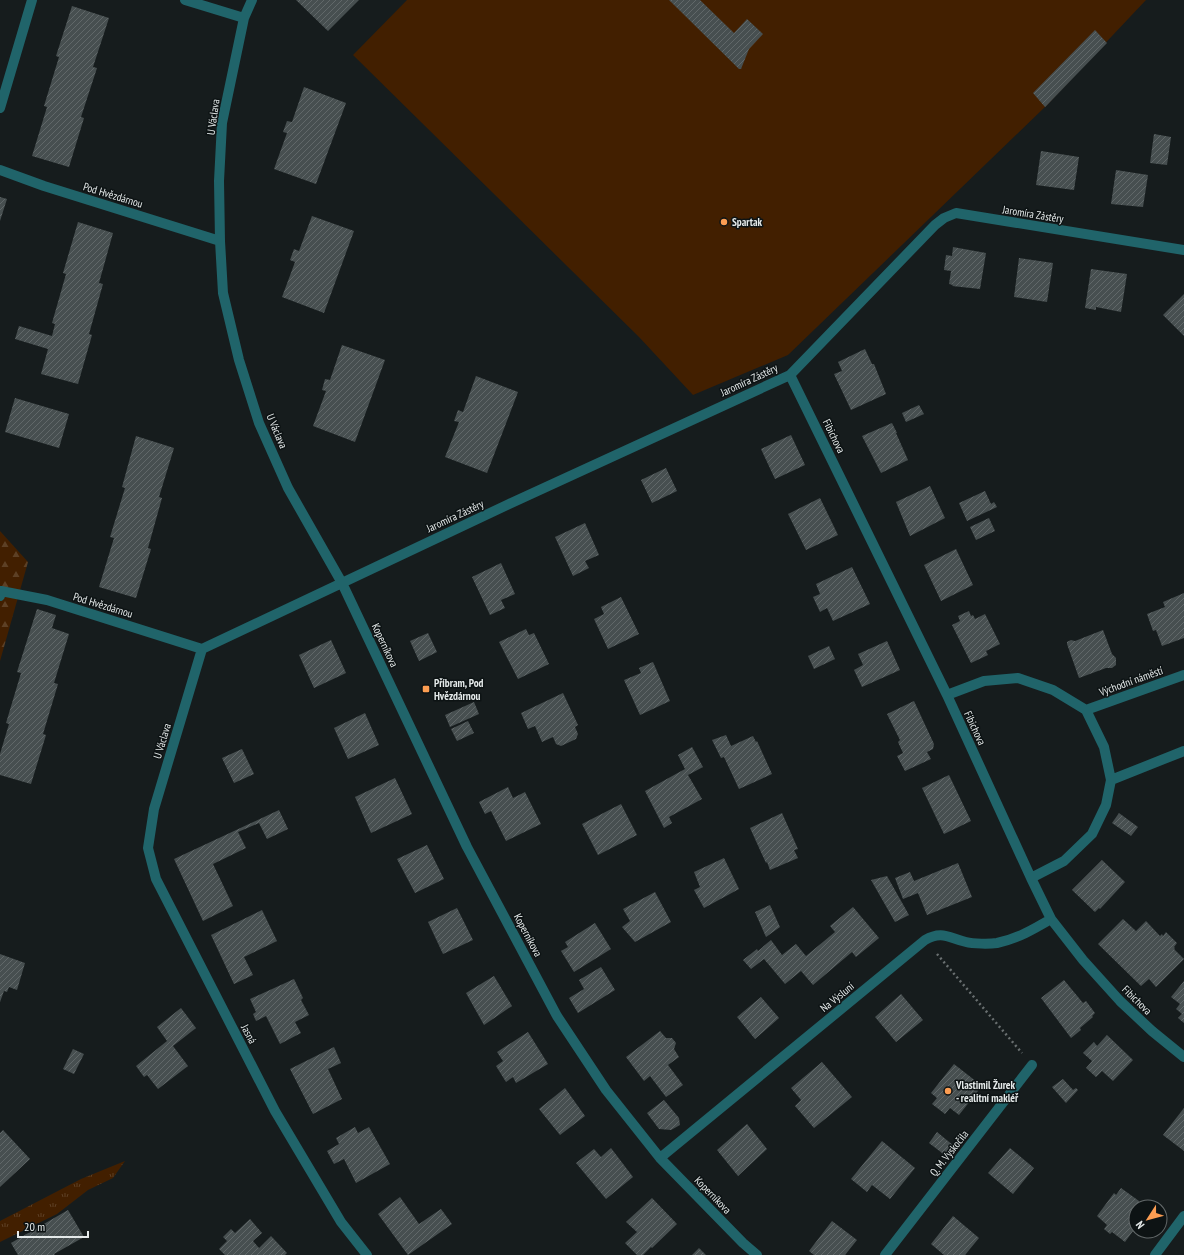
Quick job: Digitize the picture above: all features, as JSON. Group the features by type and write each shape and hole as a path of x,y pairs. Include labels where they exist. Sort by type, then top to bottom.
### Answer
{"street":[{"path":"0,108 32,0"},
{"path":"185,0 244,18"},
{"name":"U Václava","path":"252,0 244,18 222,123 219,181 223,293 239,360 260,423 288,488 342,583"},
{"name":"Pod Hvězdárnou","path":"0,170 44,186 220,241"},
{"name":"Jaromíra Zástěry","path":"342,583 514,501 790,375 935,225 944,218 956,213 1184,250"},
{"name":"Fibichova","path":"790,375 946,695 1051,919 1083,960 1120,1001 1184,1057"},
{"path":"202,649 342,583"},
{"name":"Koperníkova","path":"342,583 467,846 557,1016 606,1090 660,1158 743,1243 757,1255"},
{"name":"Pod Hvězdárnou","path":"0,596 2,591 47,600 202,649"},
{"name":"U Václava","path":"154,810 202,649"},
{"name":"Východní náměstí","path":"1086,710 1184,675"},
{"path":"946,695 984,682 1018,678 1053,690 1086,710 1104,747 1111,780 1106,805 1092,834 1064,861 1031,878"},
{"path":"1111,780 1184,751"},
{"name":"Jasná","path":"154,810 148,848 156,878 275,1111 341,1222 367,1255"},
{"name":"Na Výsluní","path":"660,1158 924,940 932,935 943,934 967,943 996,943 1023,935 1051,919"},
{"name":"Q. M. Vyskočila","path":"885,1255 1032,1065"},
{"path":"1154,1255 1184,1216"}],"path":[{"path":"924,940 1032,1065"}],"green space":[{"name":"Spartak","path":"407,0 1146,0 1045,107 788,355 693,395 639,337 353,55"},
{"path":"0,531 28,562 0,661"},
{"path":"125,1161 113,1178 88,1190 57,1214 0,1242 0,1221 81,1179"}],"building":[{"path":"296,0 359,0 328,31"},
{"path":"669,0 700,0 734,33 747,19 763,34 749,49 741,69 739,69"},
{"path":"72,6 109,18 93,67 97,68 81,117 84,118 69,167 32,156 47,107 44,106 59,57 56,56"},
{"path":"1095,30 1107,43 1045,107 1033,93"},
{"path":"304,87 346,103 316,184 274,169 287,133 283,132 287,121 292,122"},
{"path":"1154,134 1171,137 1167,165 1150,163"},
{"path":"1041,151 1079,157 1074,190 1036,185"},
{"path":"1116,170 1148,175 1143,207 1111,204"},
{"path":"0,197 7,199 0,221"},
{"path":"312,216 354,231 324,313 282,297 295,262 290,260 294,249 299,251"},
{"path":"78,222 113,233 99,283 103,284 89,334 92,335 78,384 41,374 48,349 15,339 19,326 52,336 55,324 52,323 66,274 63,273"},
{"path":"953,247 986,253 980,289 952,286 953,285 949,284 951,271 944,270 946,255 952,256"},
{"path":"1019,258 1053,263 1047,302 1014,297"},
{"path":"1091,269 1127,274 1121,312 1096,307 1096,310 1085,308"},
{"path":"1184,294 1184,336 1163,315"},
{"path":"342,345 385,360 355,442 313,426 326,391 322,390 325,379 330,380"},
{"path":"865,349 872,364 874,364 886,394 851,410 834,374 842,371 838,362"},
{"path":"476,376 518,392 487,473 445,457 459,422 454,421 458,410 463,412"},
{"path":"15,398 69,414 59,448 5,432"},
{"path":"919,405 924,414 906,422 902,413"},
{"path":"892,423 908,460 881,473 862,436"},
{"path":"791,435 805,465 775,479 761,449"},
{"path":"136,436 174,448 159,497 162,498 148,548 151,549 136,598 99,587 114,538 110,537 125,488 122,487"},
{"path":"666,468 677,491 652,503 641,480"},
{"path":"930,486 945,518 910,536 896,502"},
{"path":"985,491 991,504 994,502 997,507 967,521 959,503"},
{"path":"820,498 838,535 806,550 788,514"},
{"path":"989,518 995,531 976,540 970,527"},
{"path":"585,523 599,555 585,561 589,568 573,576 555,537"},
{"path":"956,549 973,585 941,601 924,565"},
{"path":"501,563 515,594 501,600 505,608 490,615 472,577"},
{"path":"852,567 870,604 833,621 827,608 820,612 813,597 820,594 816,584"},
{"path":"1184,593 1184,638 1162,646 1156,630 1153,631 1147,614 1165,607 1163,602"},
{"path":"621,597 639,634 608,649 594,619 604,614 601,607"},
{"path":"37,609 56,615 52,628 69,634 54,683 58,684 43,734 46,735 31,784 0,775 0,754 9,724 6,723 21,673 17,672"},
{"path":"969,611 971,616 973,615 975,619 985,614 1000,644 986,651 988,655 971,663 952,625 960,621 958,616"},
{"path":"526,629 529,635 534,633 549,664 518,679 499,642"},
{"path":"1103,630 1112,654 1116,658 1116,665 1112,668 1106,668 1079,678 1067,642 1071,640 1075,641"},
{"path":"428,633 437,652 419,661 410,641"},
{"path":"331,640 346,673 314,688 299,655"},
{"path":"887,641 900,670 862,687 854,670 863,665 858,654"},
{"path":"829,646 835,659 814,669 808,656"},
{"path":"653,662 670,701 640,715 624,680 641,673 639,668"},
{"path":"563,693 578,725 575,727 578,734 576,739 561,746 556,744 553,737 542,742 535,726 528,729 521,713"},
{"path":"914,701 934,744 933,749 927,752 931,759 905,771 897,756 903,753 898,742 900,740 887,714"},
{"path":"474,702 479,714 450,727 445,715"},
{"path":"365,713 379,745 348,759 334,728"},
{"path":"468,721 474,733 457,741 451,729"},
{"path":"726,735 731,746 753,736 756,742 757,741 772,774 739,789 724,757 721,758 712,740"},
{"path":"692,747 703,767 688,775 702,799 669,817 672,823 664,828 645,791 685,769 678,755"},
{"path":"242,749 254,774 234,783 222,758"},
{"path":"949,775 971,821 944,834 922,788"},
{"path":"395,778 412,814 371,833 355,797"},
{"path":"508,787 513,798 525,792 541,824 506,841 491,811 485,814 479,802"},
{"path":"621,804 637,835 598,855 582,824"},
{"path":"279,810 288,829 267,839 259,823 238,832 246,848 213,864 233,906 203,921 174,859"},
{"path":"782,813 798,849 794,850 798,858 770,870 750,828"},
{"path":"1119,813 1138,827 1131,836 1112,823"},
{"path":"427,845 444,879 415,893 397,859"},
{"path":"724,858 739,889 704,908 694,890 700,887 694,872"},
{"path":"1102,860 1125,882 1100,909 1099,908 1095,912 1072,890"},
{"path":"958,863 972,897 927,915 918,893 903,899 895,878 910,872 914,881"},
{"path":"887,876 909,915 895,922 871,880"},
{"path":"655,892 671,922 635,942 622,927 630,921 623,909"},
{"path":"770,905 780,927 766,937 755,912"},
{"path":"853,907 879,938 856,957 852,952 813,985 801,971 785,984 764,959 751,969 743,960 757,949 758,951 771,940 782,955 796,944 806,956 835,932 830,926"},
{"path":"457,908 473,940 443,954 428,922"},
{"path":"262,910 277,941 244,957 253,975 234,984 211,935"},
{"path":"1123,919 1136,931 1146,921 1160,936 1162,934 1163,936 1166,932 1177,943 1174,949 1184,959 1156,987 1149,979 1141,986 1098,944"},
{"path":"595,923 611,949 574,972 561,951 568,947 565,942"},
{"path":"0,954 25,963 17,990 9,987 7,992 4,991 0,1002"},
{"path":"601,967 615,990 578,1013 569,998 584,989 579,980"},
{"path":"494,976 512,1006 484,1025 466,993"},
{"path":"294,979 303,998 301,1000 309,1015 295,1022 301,1033 280,1044 266,1016 256,1021 253,1014 256,1012 250,999"},
{"path":"1064,980 1083,1003 1086,1001 1095,1013 1092,1016 1093,1017 1080,1028 1081,1030 1071,1038 1041,998"},
{"path":"1184,981 1184,1023 1178,1018 1182,1014 1176,1009 1180,1004 1171,997"},
{"path":"901,994 923,1020 896,1042 875,1017"},
{"path":"761,997 779,1018 755,1039 737,1017"},
{"path":"181,1008 196,1028 173,1046 188,1066 158,1089 147,1075 144,1077 136,1066 167,1041 157,1027"},
{"path":"660,1031 666,1038 672,1038 676,1043 674,1049 679,1057 668,1065 683,1085 666,1097 650,1076 644,1081 626,1057"},
{"path":"528,1032 548,1064 516,1083 513,1077 506,1082 496,1066 503,1061 497,1052"},
{"path":"1107,1035 1133,1060 1113,1081 1102,1071 1096,1077 1086,1068 1092,1061 1083,1053 1094,1042 1097,1046"},
{"path":"334,1047 341,1063 328,1069 342,1099 313,1114 290,1069"},
{"path":"73,1049 84,1054 74,1074 63,1069"},
{"path":"822,1062 852,1097 814,1128 795,1106 801,1100 791,1088"},
{"path":"954,1064 982,1086 959,1115 950,1108 945,1114 932,1104 937,1098 931,1093"},
{"path":"1063,1079 1073,1090 1076,1088 1078,1090 1066,1103 1052,1087"},
{"path":"565,1088 585,1116 560,1135 539,1109"},
{"path":"664,1100 679,1118 680,1125 671,1130 659,1129 647,1113"},
{"path":"1184,1108 1184,1151 1163,1135"},
{"path":"747,1124 767,1149 738,1176 717,1150"},
{"path":"355,1127 358,1133 369,1127 390,1164 356,1183 344,1159 334,1164 327,1151 339,1144 336,1138"},
{"path":"3,1130 30,1159 0,1187 0,1133"},
{"path":"937,1132 954,1146 946,1156 929,1143"},
{"path":"882,1141 915,1168 890,1199 872,1185 867,1192 851,1179"},
{"path":"611,1148 633,1177 606,1199 576,1163 594,1149 601,1157"},
{"path":"1010,1148 1034,1168 1013,1194 988,1173"},
{"path":"1121,1188 1136,1199 1128,1199 1128,1238 1125,1242 1112,1232 1110,1234 1104,1229 1107,1225 1097,1216 1114,1193 1116,1195"},
{"path":"400,1197 419,1224 441,1209 452,1224 408,1255 378,1214"},
{"path":"652,1198 677,1224 643,1255 637,1255 625,1243 637,1232 626,1222"},
{"path":"68,1210 84,1237 54,1254 55,1255 18,1255 11,1243"},
{"path":"953,1216 979,1238 965,1255 944,1255 931,1244"},
{"path":"250,1219 262,1233 253,1241 259,1248 271,1236 287,1253 285,1255 225,1255 219,1249 227,1241 223,1237 231,1229 235,1233"},
{"path":"832,1221 857,1240 845,1255 814,1255 809,1251"},
{"path":"699,1248 706,1255 692,1255"}],"place":[{"name":"Spartak","path":"724,222"},
{"name":"Příbram, Pod Hvězdárnou","path":"426,689"},
{"name":"Vlastimil Žurek - realitní makléř","path":"948,1091"}]}
